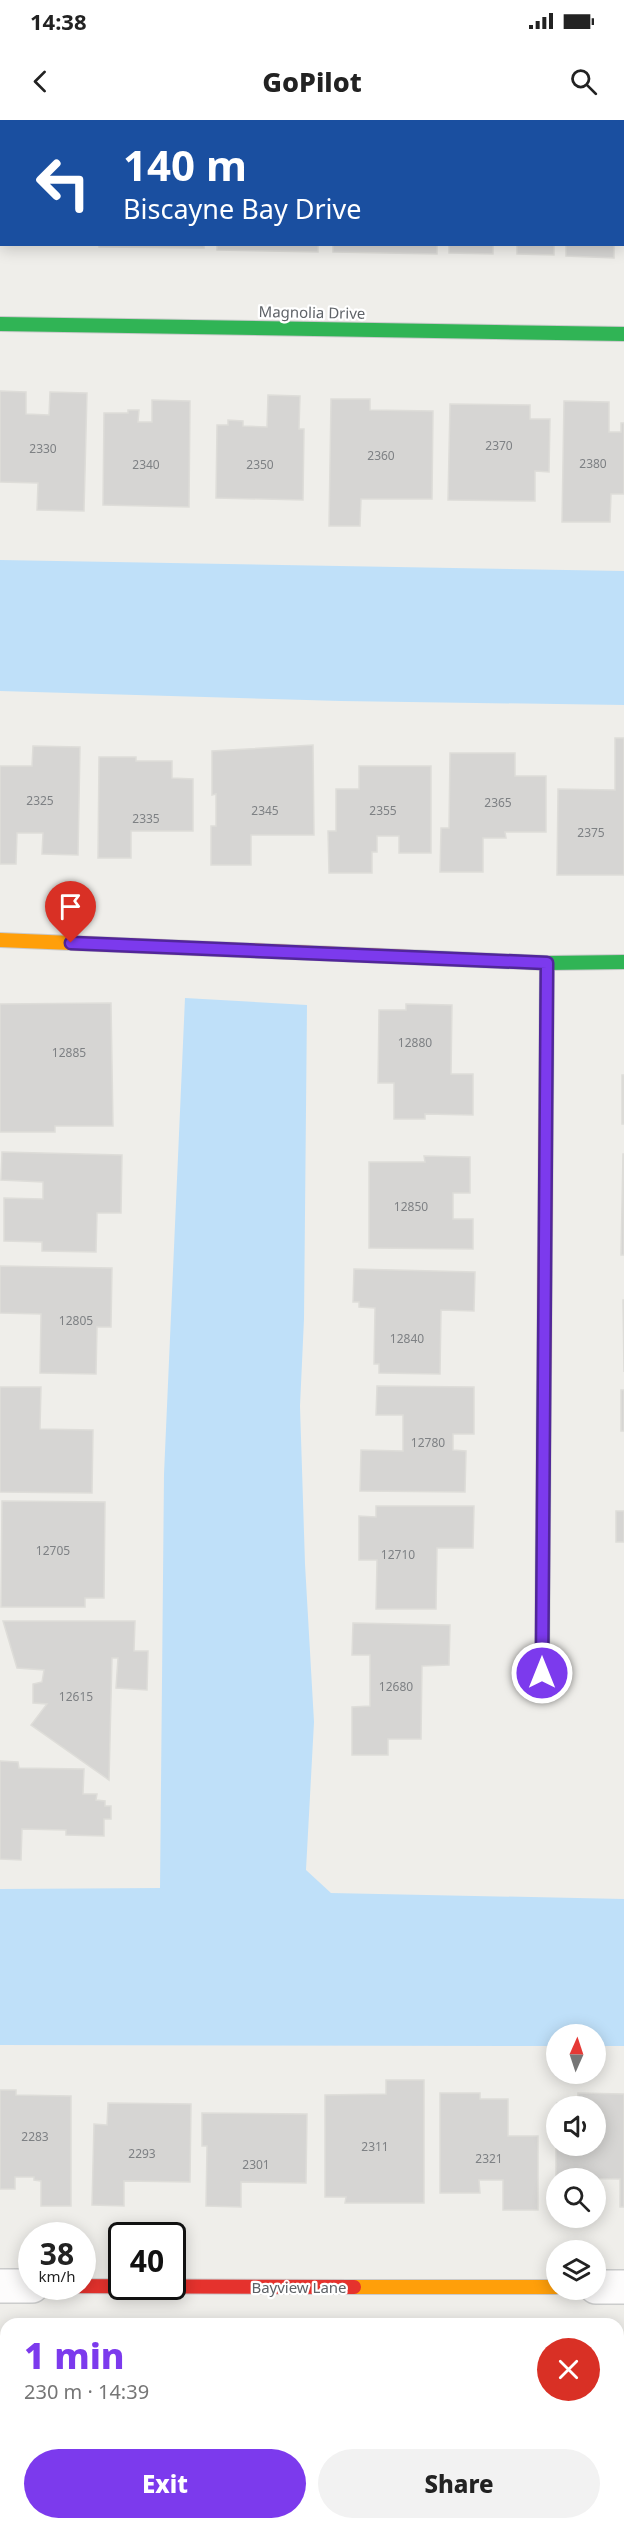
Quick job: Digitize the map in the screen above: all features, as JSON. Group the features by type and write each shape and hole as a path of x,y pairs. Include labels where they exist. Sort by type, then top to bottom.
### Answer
{"street":[{"name":"Magnolia Drive","path":"0,324 624,334"},
{"path":"0,940 547,963 624,962"},
{"path":"542,1673 547,963"},
{"path":"0,2286 18,2286"},
{"name":"Bayview Lane","path":"96,2286 546,2287"},
{"path":"606,2287 624,2287"}],"water":[{"path":"0,560 624,571 624,705 341,701 0,691"},
{"path":"185,998 307,1005 304,1319 300,1406 305,1564 314,1722 306,1870 331,1893 624,1899 624,2046 606,2046 606,2024 546,2024 546,2046 0,2045 0,1889 160,1888 164,1474"}],"building":[{"path":"204,246 204,248 99,247"},
{"path":"217,246 318,246 318,252 217,250"},
{"path":"333,246 437,246 437,254 333,252"},
{"path":"449,246 493,246 493,254 449,253"},
{"path":"517,246 554,246 554,255 517,254"},
{"path":"566,246 614,246 614,258 566,256"},
{"path":"0,391 26,392 26,414 49,415 50,392 87,393 84,511 37,510 38,483 0,482"},
{"path":"268,395 300,396 299,429 304,429 303,500 216,498 217,425 228,425 228,420 243,421 243,426 267,427"},
{"path":"331,399 370,399 370,410 433,411 432,499 361,499 360,526 329,526"},
{"path":"152,400 190,401 189,507 103,505 104,413 128,413 128,410 139,410 138,422 152,422"},
{"path":"564,401 609,402 609,432 621,432 621,423 624,423 624,494 611,494 610,522 562,522"},
{"path":"450,404 530,405 530,419 550,419 549,472 535,471 535,501 448,500"},
{"path":"615,738 624,738 624,875 557,875 558,789 615,790"},
{"path":"313,745 314,835 251,835 251,865 211,865 211,826 216,826 216,794 212,795 212,751"},
{"path":"33,746 80,747 78,855 42,854 43,833 17,833 16,864 0,864 0,766 32,766"},
{"path":"450,753 515,753 515,776 546,776 546,832 505,832 506,838 483,838 483,872 440,872 441,828 449,828"},
{"path":"99,757 136,757 136,761 172,761 172,778 193,779 193,831 131,831 131,858 98,858"},
{"path":"359,766 431,766 431,853 399,853 399,836 377,836 377,852 372,852 372,873 329,873 328,831 336,831 336,789 359,789"},
{"path":"111,1003 113,1126 55,1126 55,1132 0,1132 0,1004"},
{"path":"406,1004 452,1005 451,1074 473,1074 473,1115 425,1114 425,1119 394,1119 394,1083 378,1083 379,1010 406,1010"},
{"path":"622,1075 624,1075 624,1124 622,1124"},
{"path":"2,1152 122,1155 121,1213 97,1213 96,1252 42,1251 42,1242 4,1241 4,1198 43,1199 43,1182 1,1180"},
{"path":"623,1154 624,1255 621,1255"},
{"path":"424,1156 470,1157 470,1193 453,1193 453,1219 473,1219 473,1249 369,1248 369,1162 425,1162"},
{"path":"0,1266 112,1268 111,1327 97,1327 96,1374 40,1373 41,1314 0,1313"},
{"path":"354,1269 475,1272 474,1311 441,1310 440,1374 379,1373 379,1364 374,1364 375,1308 359,1307 359,1302 353,1302"},
{"path":"623,1300 624,1300 624,1372"},
{"path":"377,1386 474,1387 474,1434 453,1434 453,1450 466,1451 465,1492 360,1491 361,1450 403,1451 403,1415 376,1415"},
{"path":"0,1387 41,1387 40,1429 93,1430 92,1493 0,1492"},
{"path":"621,1390 624,1390 624,1431 621,1431"},
{"path":"2,1501 105,1502 104,1598 85,1598 85,1607 1,1607"},
{"path":"376,1506 474,1506 473,1548 437,1548 436,1609 376,1609 377,1560 359,1560 359,1516 376,1517"},
{"path":"616,1511 624,1511 624,1542 616,1542"},
{"path":"3,1621 135,1621 134,1651 148,1651 147,1690 116,1688 118,1658 112,1658 109,1780 31,1725 47,1704 33,1703 33,1684 42,1682 44,1670 17,1668"},
{"path":"353,1623 450,1625 449,1665 422,1666 421,1739 388,1739 388,1755 352,1755 352,1707 370,1706 370,1655 352,1655"},
{"path":"0,1761 18,1762 19,1768 84,1769 83,1794 97,1794 96,1800 105,1801 105,1806 111,1806 111,1819 104,1819 104,1836 66,1835 66,1830 22,1829 21,1860 0,1859"},
{"path":"386,2080 424,2080 424,2203 345,2203 346,2197 325,2197 325,2095 386,2094"},
{"path":"0,2090 16,2090 16,2095 71,2096 71,2206 41,2206 41,2181 34,2180 34,2177 15,2177 15,2189 0,2189"},
{"path":"440,2093 480,2093 480,2099 508,2099 508,2136 538,2136 538,2210 503,2210 503,2180 479,2180 480,2193 440,2193"},
{"path":"578,2093 624,2094 624,2207 620,2207 620,2179 606,2179 606,2168 556,2168 556,2156 606,2156 606,2096 578,2096"},
{"path":"108,2103 191,2104 190,2182 124,2181 124,2206 92,2205 94,2124 107,2125"},
{"path":"202,2113 307,2114 306,2183 241,2182 241,2207 206,2206 207,2146 202,2146"}],"traffic: fast":[{"path":"0,324 624,334"},
{"path":"408,957 547,963 624,962"},
{"path":"546,1107 547,963"},
{"path":"542,1673 544,1379"}],"traffic: slow":[{"path":"0,940 408,957"},
{"path":"544,1379 546,1107"},
{"path":"354,2287 546,2287"}],"traffic: jam":[{"path":"96,2286 354,2287"}],"route":[{"path":"71,943 547,963 542,1673"}]}
